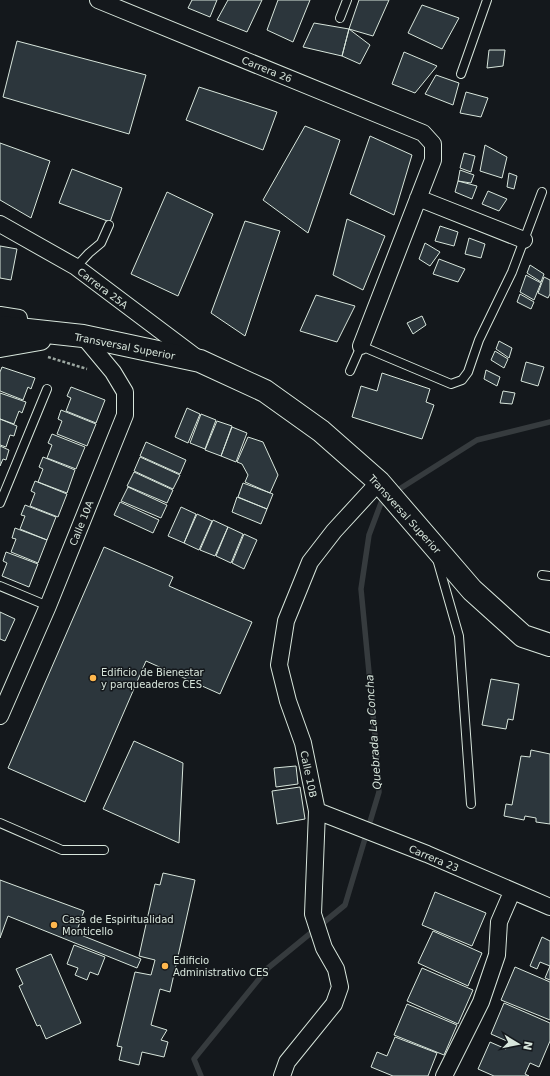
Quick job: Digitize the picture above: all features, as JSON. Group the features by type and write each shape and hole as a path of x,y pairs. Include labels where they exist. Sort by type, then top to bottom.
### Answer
{"main road":[{"name":"Transversal Superior","path":"13,325 76,335 200,361 265,391 321,431 387,491 472,590 523,636 550,645"},
{"path":"0,346 76,335"}],"street":[{"name":"Carrera 26","path":"98,0 423,133 433,144 432,160 418,198"},
{"path":"361,346 418,198 524,240"},
{"name":"Carrera 25A","path":"0,224 76,267 200,361"},
{"path":"0,314 13,325"},
{"name":"Calle 10A","path":"0,716 48,606 125,415 125,392 114,372 76,335"},
{"name":"Calle 10B","path":"282,1076 287,1062 299,1050 334,1004 340,987 336,969 324,948 313,914 317,811 303,743 279,665 286,620 310,562 334,532 387,491"},
{"name":"Carrera 23","path":"317,811 358,826 550,907"},
{"path":"444,1076 481,1002 497,955 498,922 512,892"}],"lane":[{"path":"340,18 347,0"},
{"path":"461,74 487,0"},
{"path":"350,371 361,346 451,384 462,380 468,372 479,340 512,272 542,192"},
{"path":"76,267 101,243 109,225"},
{"path":"0,503 47,389"},
{"path":"434,546 459,636 471,804"},
{"path":"0,586 48,606"},
{"path":"0,823 62,850 104,850"}],"path":[{"path":"45,357 52,357 93,371"}],"building":[{"path":"192,0 217,0 210,17 188,8"},
{"path":"228,0 262,0 247,32 217,20"},
{"path":"278,0 310,0 293,42 267,30"},
{"path":"359,0 389,0 373,36 349,29"},
{"path":"422,5 459,18 442,49 408,33"},
{"path":"314,23 349,29 342,56 303,47"},
{"path":"349,29 370,45 360,64 342,56"},
{"path":"17,41 146,75 129,134 3,97"},
{"path":"489,50 505,50 503,66 487,68"},
{"path":"404,52 437,66 415,93 392,84"},
{"path":"436,75 459,83 453,105 425,94"},
{"path":"199,87 277,112 263,150 186,120"},
{"path":"466,92 488,98 481,117 460,113"},
{"path":"305,126 340,140 308,233 263,200"},
{"path":"370,136 412,155 394,215 350,194"},
{"path":"0,143 50,161 31,218 0,200"},
{"path":"485,145 507,157 502,178 480,171"},
{"path":"464,153 475,156 471,172 460,168"},
{"path":"72,169 122,188 110,222 59,203"},
{"path":"460,170 474,175 471,183 458,181"},
{"path":"509,173 517,176 514,189 507,187"},
{"path":"458,181 477,186 472,199 455,192"},
{"path":"488,191 507,199 499,211 482,204"},
{"path":"167,192 213,214 178,296 131,274"},
{"path":"347,219 385,236 363,290 333,275"},
{"path":"245,221 280,231 245,336 211,313"},
{"path":"440,226 458,232 454,246 435,241"},
{"path":"469,238 485,244 481,258 465,254"},
{"path":"425,243 440,252 430,266 419,259"},
{"path":"0,246 17,249 11,280 0,278"},
{"path":"439,259 465,269 458,282 433,274"},
{"path":"530,265 544,274 541,282 527,273"},
{"path":"526,275 541,283 534,300 520,292"},
{"path":"544,277 550,280 550,294 548,298 538,293"},
{"path":"520,294 534,302 531,309 517,302"},
{"path":"316,295 355,306 337,342 300,331"},
{"path":"422,316 426,325 413,334 407,323"},
{"path":"499,341 512,348 509,358 496,349"},
{"path":"495,351 508,359 504,368 491,360"},
{"path":"526,362 544,367 538,386 521,381"},
{"path":"2,367 35,378 31,389 28,387 23,400 0,391 0,372"},
{"path":"486,370 500,377 497,386 484,379"},
{"path":"382,373 430,389 426,402 434,405 422,439 352,417 361,386 377,391"},
{"path":"71,387 105,400 96,423 66,411 71,398 67,396"},
{"path":"503,391 515,393 512,404 500,403"},
{"path":"0,393 26,402 22,413 19,411 14,424 0,419"},
{"path":"187,408 200,414 188,443 175,437"},
{"path":"61,410 96,424 87,446 57,434 62,421 58,419"},
{"path":"201,414 216,420 205,449 190,443"},
{"path":"0,419 17,426 14,436 10,435 6,447 0,445"},
{"path":"217,421 232,426 221,456 205,450"},
{"path":"232,427 247,433 236,462 221,456"},
{"path":"52,434 85,447 76,469 47,458 52,445 48,443"},
{"path":"248,437 263,442 278,475 270,493 245,482 248,475 242,464 237,462"},
{"path":"146,442 186,460 180,474 140,456"},
{"path":"0,446 9,450 6,460 3,459 0,466"},
{"path":"43,457 75,470 67,493 38,482 43,469 39,467"},
{"path":"140,457 180,475 173,489 134,471"},
{"path":"134,472 173,490 167,503 127,486"},
{"path":"35,481 67,494 58,517 30,506 35,493 31,491"},
{"path":"243,483 273,494 267,509 238,497"},
{"path":"128,487 167,505 161,518 121,501"},
{"path":"237,497 267,509 261,524 232,512"},
{"path":"120,502 159,520 153,533 114,515"},
{"path":"25,505 56,517 47,540 20,529 25,516 21,515"},
{"path":"181,507 196,514 184,543 168,536"},
{"path":"197,514 212,521 199,550 184,543"},
{"path":"213,520 228,527 215,556 200,550"},
{"path":"228,527 243,534 231,563 216,556"},
{"path":"15,528 47,540 38,563 11,552 16,539 12,538"},
{"path":"244,534 257,540 244,569 232,563"},
{"name":"Edificio de Bienestar y parqueaderos CES","path":"104,547 173,577 169,586 252,622 220,694 146,661 85,802 8,768"},
{"path":"6,552 38,564 29,587 2,576 7,563 3,561"},
{"path":"0,612 15,619 5,641 0,639"},
{"path":"491,679 519,684 513,720 508,719 506,729 482,725"},
{"path":"134,741 183,763 179,843 103,809"},
{"path":"531,750 550,754 550,824 536,822 536,818 525,816 524,820 504,816 506,804 512,805 521,756 530,757"},
{"path":"296,766 298,784 276,787 274,768"},
{"path":"300,787 305,819 277,824 272,791"},
{"name":"Edificio Administrativo CES","path":"163,873 195,880 170,992 160,989 151,1025 167,1030 161,1040 168,1042 164,1057 142,1052 139,1065 119,1060 122,1047 117,1046 135,972 151,975 155,960 139,956 155,884 160,885"},
{"name":"Casa de Espiritualidad Monticello","path":"0,880 84,911 76,933 141,959 137,968 8,916 0,938"},
{"path":"435,892 486,913 472,946 422,925"},
{"path":"433,931 482,953 468,986 418,963"},
{"path":"542,937 550,941 550,966 540,962 537,969 530,966"},
{"path":"74,945 105,957 98,975 90,972 87,980 75,975 78,968 67,964"},
{"path":"51,954 81,1023 46,1039 40,1025 37,1026 19,986 23,984 16,969"},
{"path":"550,966 550,980 545,978"},
{"path":"515,967 550,982 550,1020 501,1000"},
{"path":"422,968 473,990 458,1024 407,1001"},
{"path":"504,1003 550,1023 550,1041 539,1067 530,1063 525,1074 529,1076 494,1076 478,1069 490,1042 506,1049 509,1042 491,1034"},
{"path":"407,1004 457,1025 444,1055 394,1035"},
{"path":"395,1037 437,1053 428,1076 393,1076 371,1067 377,1052 387,1056"}],"waterway":[{"name":"Quebrada La Concha","path":"401,488 477,440 550,422"},
{"name":"Quebrada La Concha","path":"201,1076 194,1059 268,968 345,905 379,792 361,589 369,535 381,503 388,498"}],"place":[{"name":"Edificio de Bienestar y parqueaderos CES","path":"93,678"},
{"name":"Casa de Espiritualidad Monticello","path":"54,925"},
{"name":"Edificio Administrativo CES","path":"165,966"}]}
